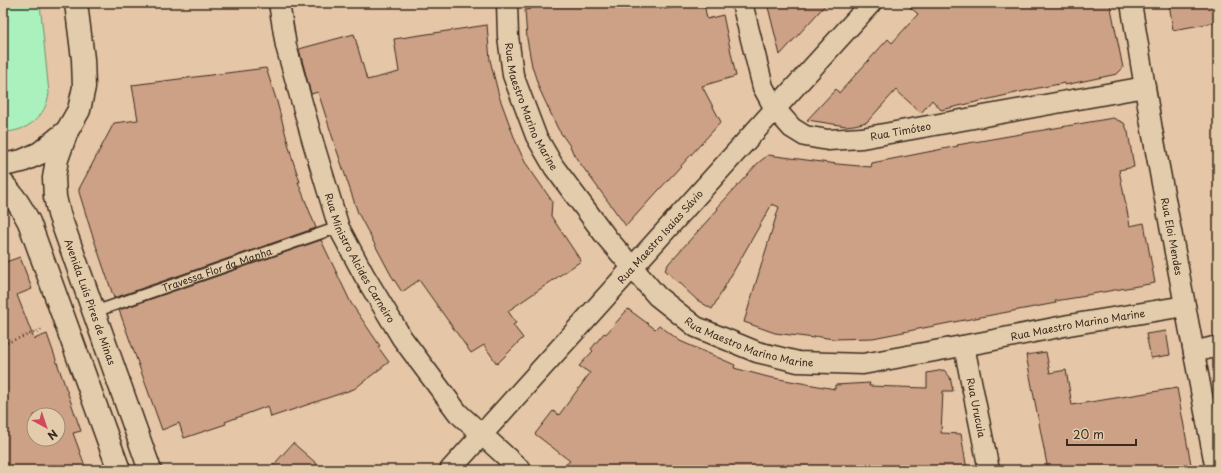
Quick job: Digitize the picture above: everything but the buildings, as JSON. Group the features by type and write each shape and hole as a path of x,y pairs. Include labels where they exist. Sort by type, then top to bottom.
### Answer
{"main road":[{"name":"Avenida Luís Pires de Minas","path":"76,3 83,59 84,87 79,110 67,132 57,159 54,178 55,197 59,214 150,470"},
{"path":"3,165 22,161 40,153 67,132"},
{"path":"3,184 21,207 29,222 119,470"}],"street":[{"name":"Rua Ministro Alcides Carneiro","path":"279,3 286,46 339,227 364,275 402,338 458,413 521,470"},
{"name":"Rua Maestro Marino Marine","path":"507,3 508,36 513,75 536,136 554,167 607,238 657,296 696,327 757,352 798,362 863,364 1069,325 1185,306"},
{"name":"Rua Timóteo","path":"742,3 763,87 774,108 792,128 805,136 828,140 862,138 1145,87"},
{"name":"Rua Maestro Isaias Sávio","path":"450,470 774,108 871,3"},
{"name":"Rua Eloi Mendes","path":"1131,3 1153,138 1216,470"},
{"name":"Rua Urucuia","path":"964,346 989,470"},
{"path":"1194,352 1218,346"}],"lane":[{"name":"Travessa Flor da Manha","path":"94,312 339,227"}],"path":[{"path":"3,344 65,321"}],"green space":[{"path":"3,3 40,3 49,93 44,109 34,122 20,129 3,132"}]}
